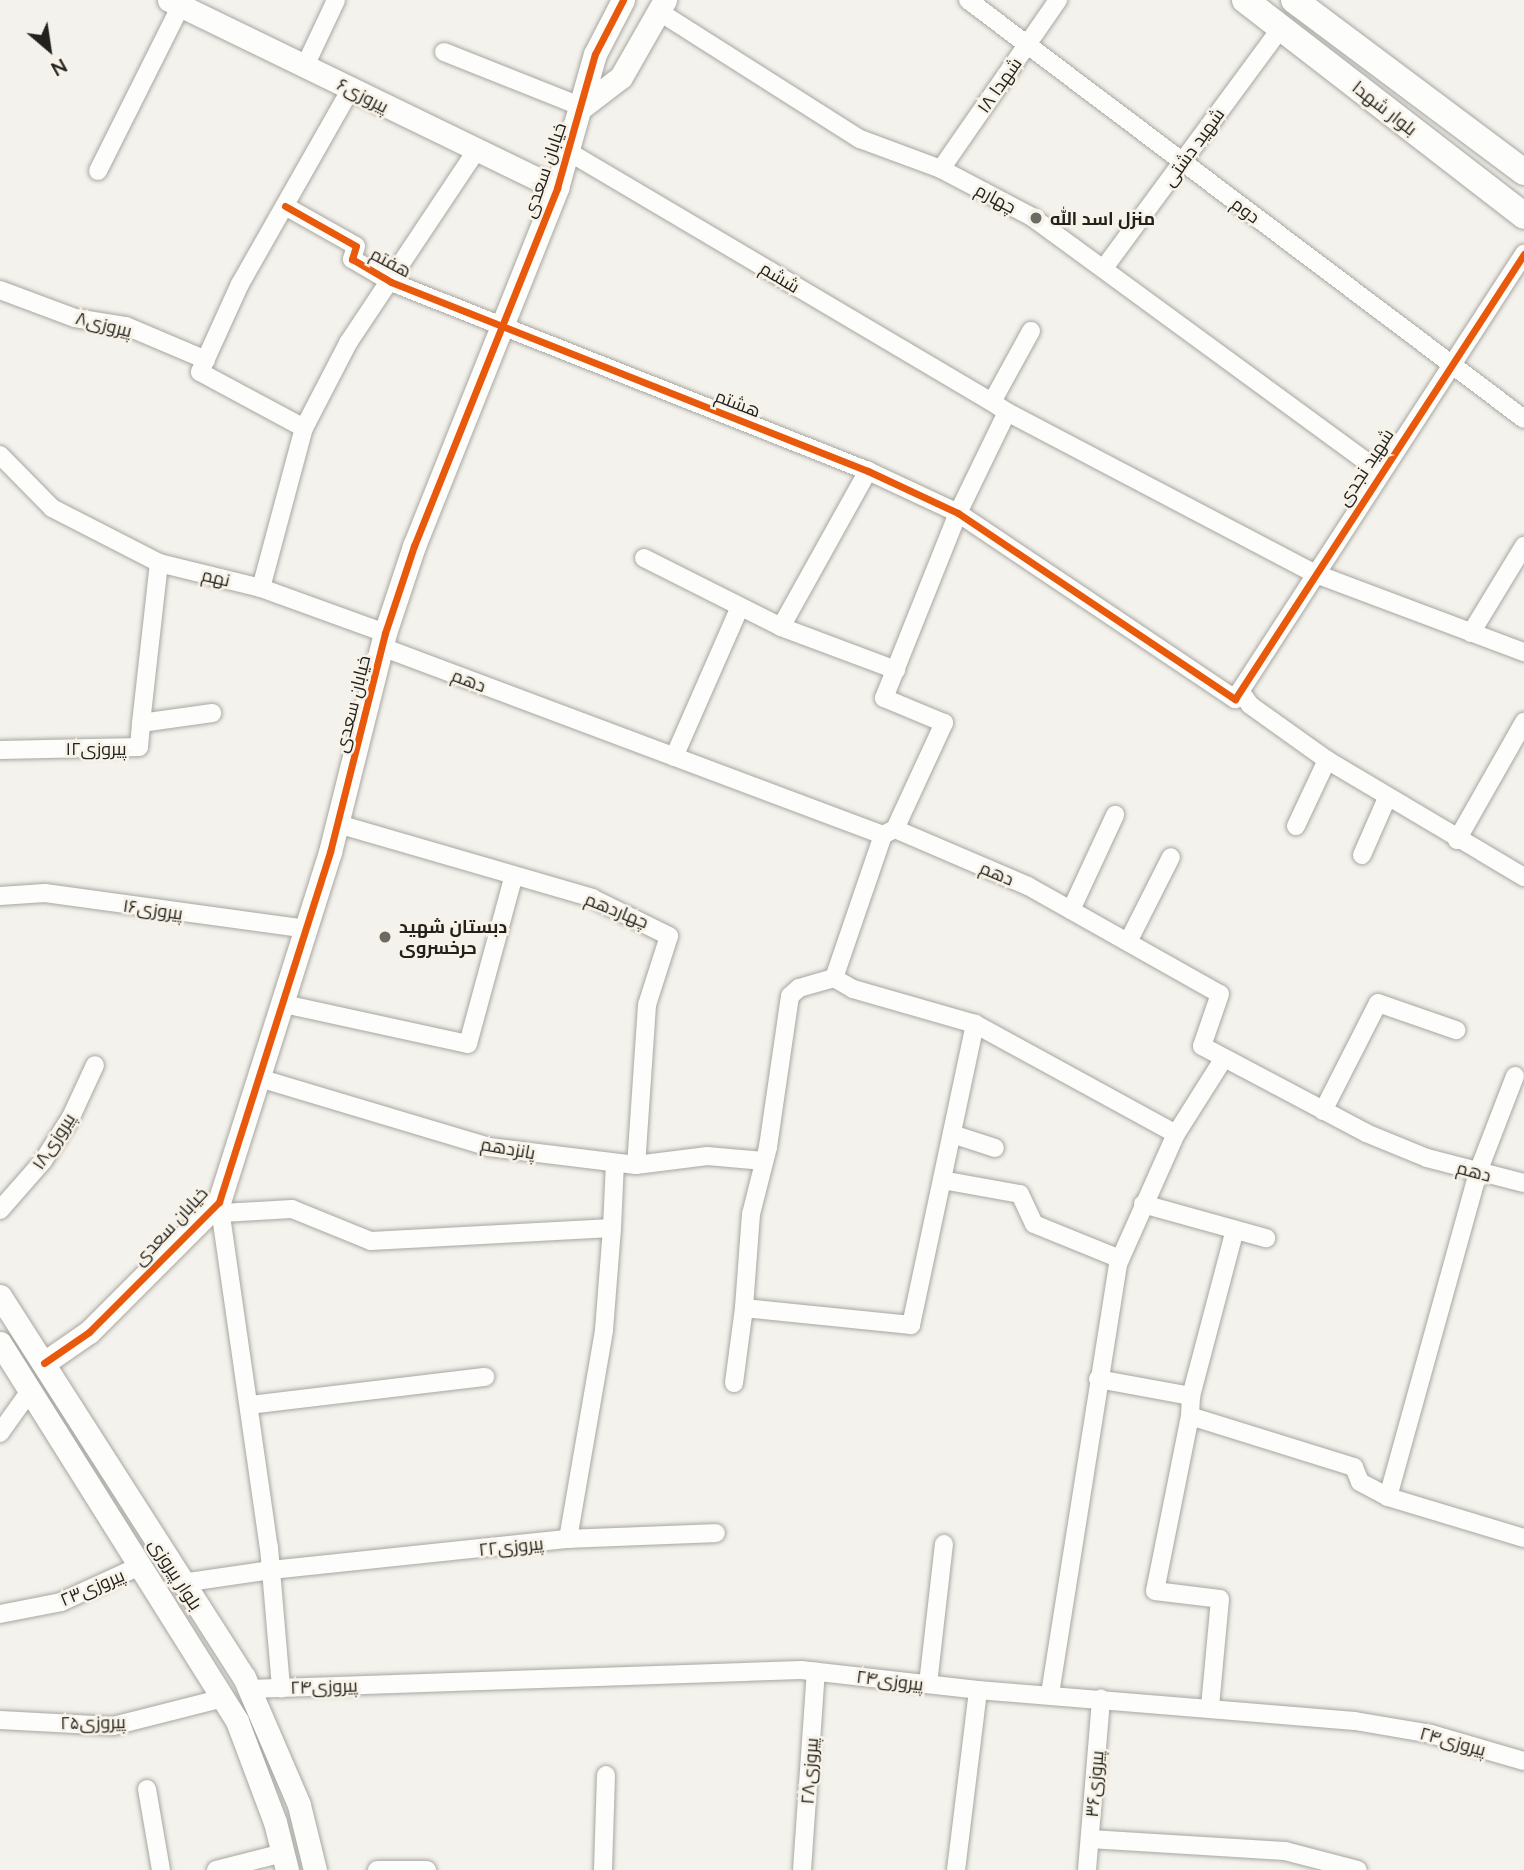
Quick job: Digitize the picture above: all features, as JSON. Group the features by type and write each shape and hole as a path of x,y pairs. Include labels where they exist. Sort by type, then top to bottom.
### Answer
{"main road":[{"name":"بلوار شهدا","path":"1245,0 1524,216"},
{"name":"بلوار شهدا","path":"1294,0 1524,172"}],"street":[{"path":"304,66 336,0"},
{"name":"خیابان سعدی","path":"44,1363 89,1332 220,1208 338,824 384,640 414,546 557,188 595,54 623,0"},
{"name":"دوم","path":"968,0 1026,47 1524,419"},
{"name":"شهدا ۱۸","path":"941,169 1058,0"},
{"path":"99,171 183,4"},
{"name":"پیروزی۶","path":"183,4 304,66 557,188"},
{"name":"خیابان سعدی","path":"582,107 621,76 662,5"},
{"name":"چهارم","path":"662,5 860,139 941,169 1032,217 1380,472"},
{"name":"شهید دشتی","path":"1104,268 1282,27"},
{"path":"444,52 582,107"},
{"path":"304,428 200,372 240,284 351,89"},
{"path":"261,588 304,428 348,343 477,151"},
{"name":"ششم","path":"569,152 999,407 1316,574 1524,652"},
{"name":"هفتم","path":"285,206 356,246 352,259 391,282 503,328"},
{"name":"شهید نجدی","path":"1237,695 1524,254"},
{"name":"پیروزی۸","path":"0,290 75,318 126,326 206,360"},
{"name":"هشتم","path":"503,328 868,471 958,513 1237,695 1327,760 1457,840 1524,877"},
{"path":"834,978 889,832 944,723 884,698 1031,331"},
{"name":"نهم","path":"0,455 52,508 159,563 261,588 384,640"},
{"path":"780,627 868,471"},
{"path":"1471,633 1524,546"},
{"path":"644,558 780,627 895,670"},
{"path":"141,723 159,563"},
{"path":"674,757 740,607"},
{"name":"دهم","path":"384,640 674,757 889,832 1028,886 1220,994 1202,1046 1323,1111 1427,1158 1524,1183"},
{"name":"پیروزی۱۲","path":"0,750 139,747 141,723 212,713"},
{"path":"1457,840 1524,722"},
{"path":"1296,826 1327,760"},
{"path":"1362,855 1387,798"},
{"path":"1071,910 1115,815"},
{"name":"چهاردهم","path":"338,824 513,878 592,898 669,936 647,1005 636,1165"},
{"path":"1128,942 1171,858"},
{"path":"284,1004 468,1044 513,878"},
{"name":"پیروزی۱۶","path":"0,896 45,893 307,929"},
{"path":"734,1383 744,1308 751,1214 764,1161 790,996 799,988 834,978 853,989 975,1024 1176,1134"},
{"path":"1323,1111 1378,1003 1456,1030"},
{"path":"744,1308 911,1325 975,1024"},
{"path":"1050,1694 1098,1380 1120,1259 1176,1134 1224,1058"},
{"name":"پیروزی۱۸","path":"0,1210 43,1161 71,1117 95,1065"},
{"path":"1388,1497 1478,1172 1515,1076"},
{"name":"پانزدهم","path":"259,1078 489,1147 636,1165 707,1156 764,1161"},
{"path":"952,1134 995,1148"},
{"name":"پیروزی۲۲","path":"182,1583 271,1570 568,1539 600,1357 615,1163"},
{"path":"942,1180 1020,1195 1034,1224 1120,1259"},
{"path":"1143,1203 1266,1238"},
{"path":"281,1688 271,1570 220,1208 292,1209 371,1241 612,1228"},
{"path":"1210,1707 1220,1599 1154,1591 1190,1416 1191,1396 1235,1230"},
{"name":"بلوار پیروزی","path":"0,1296 249,1689 299,1805 315,1870"},
{"name":"بلوار پیروزی","path":"0,1343 8,1365 30,1391 224,1698 253,1756 285,1862"},
{"path":"249,1405 485,1377"},
{"path":"1098,1380 1191,1396"},
{"path":"0,1433 30,1391"},
{"path":"1190,1416 1353,1467 1360,1482 1388,1497 1524,1538"},
{"path":"568,1539 716,1532"},
{"path":"928,1684 944,1544"},
{"name":"پیروزی۲۳","path":"0,1614 61,1602 142,1565"},
{"name":"پیروزی۲۴","path":"249,1689 816,1671 978,1690 1210,1707 1418,1731 1524,1761"},
{"name":"پیروزی۲۸","path":"802,1870 816,1671"},
{"path":"956,1870 978,1690"},
{"name":"پیروزی۲۵","path":"0,1720 113,1726 224,1698"},
{"name":"پیروزی۳۶","path":"1087,1870 1101,1699"},
{"path":"603,1870 606,1775"},
{"path":"147,1789 161,1870"},
{"path":"1090,1839 1285,1851 1358,1870"},
{"path":"216,1870 285,1862"},
{"path":"377,1870 427,1870"}],"cycle path":[{"path":"44,1363 89,1332 219,1202 330,852 385,633 414,546 557,188 595,54 623,0"},
{"path":"285,206 356,246 352,259 391,282 868,471 958,513 1235,699 1524,254"}],"place":[{"name":"منزل اسد الله","path":"1036,218"},
{"name":"دبستان شهید حرخسروی","path":"385,937"}]}
